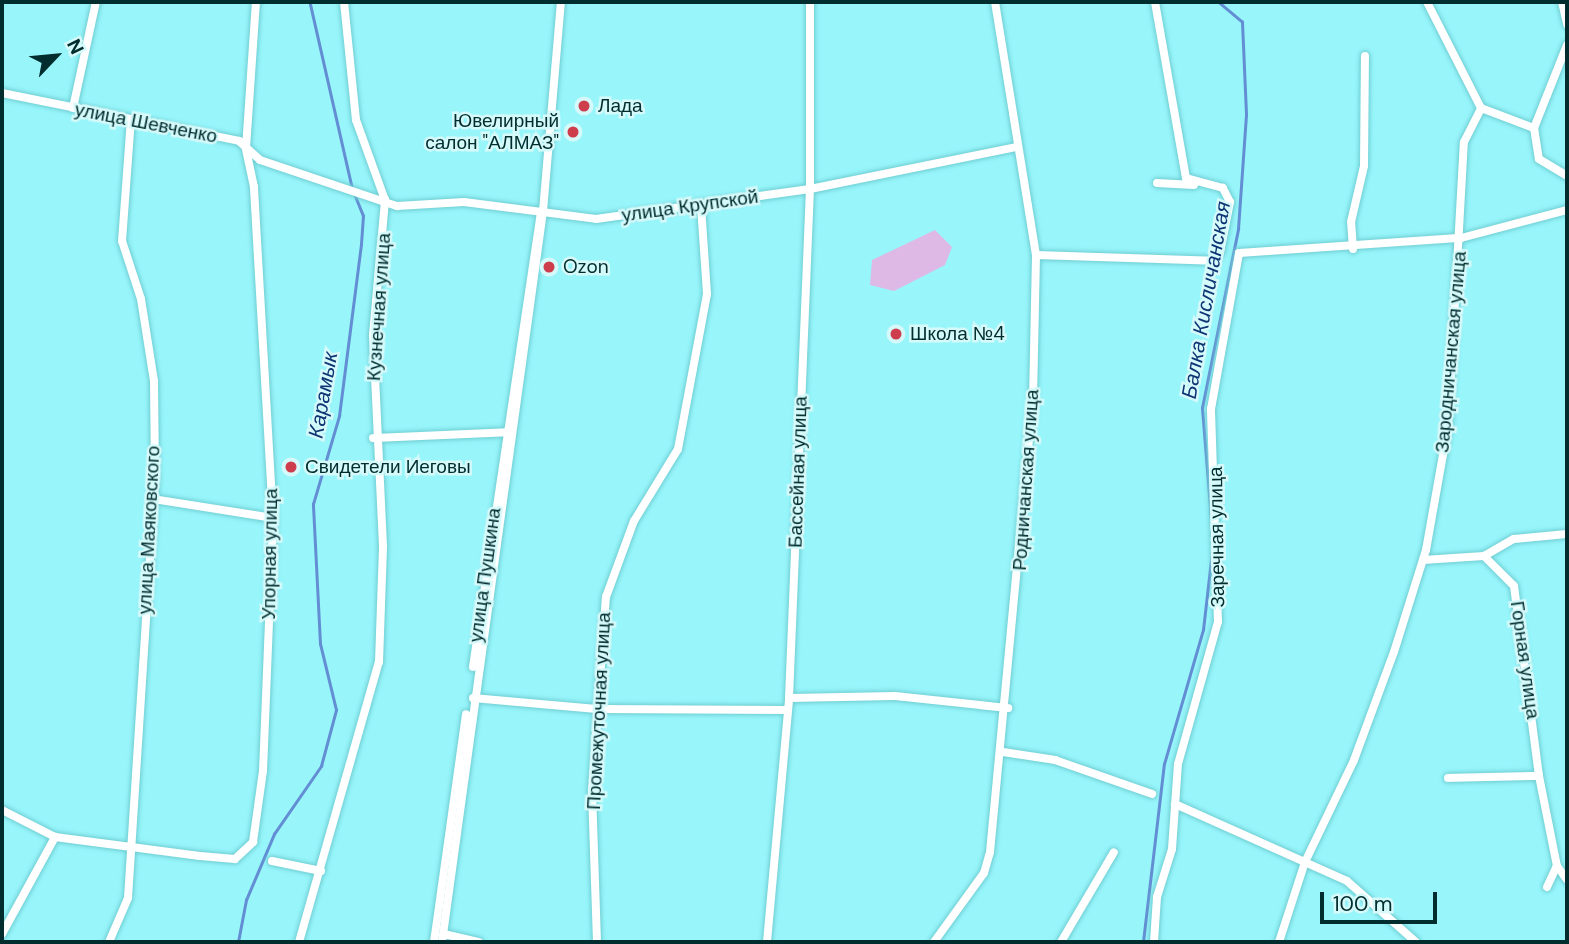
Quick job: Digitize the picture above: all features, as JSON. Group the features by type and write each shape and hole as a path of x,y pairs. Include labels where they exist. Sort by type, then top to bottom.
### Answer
{"street":[{"path":"73,108 96,2"},
{"name":"Упорная улица","path":"2,810 55,837 132,844 235,859 253,842 263,771 273,519 256,214 246,148 256,2"},
{"name":"Кузнечная улица","path":"299,942 379,662 383,546 373,438 373,335 385,200 356,120 344,2"},
{"name":"улица Пушкина","path":"443,938 535,222 543,211 561,2"},
{"name":"Бассейная улица","path":"767,942 789,698 810,189 810,2"},
{"name":"Родничанская улица","path":"934,942 984,873 1008,708 1033,399 1036,255 1016,147 995,2"},
{"path":"1155,2 1186,178 1194,185"},
{"path":"1427,2 1481,108 1534,128"},
{"path":"1562,2 1567,24"},
{"path":"1567,45 1534,128 1539,159 1567,176"},
{"path":"1365,56 1364,166 1351,222 1353,249 1461,238 1567,210"},
{"name":"улица Шевченко","path":"2,93 239,141 260,160 335,189 363,191"},
{"name":"Зародничанская улица","path":"1279,942 1305,862 1354,760 1423,560 1448,426 1461,238 1464,142 1481,108"},
{"name":"улица Маяковского","path":"110,942 128,898 153,499 154,381 141,299 122,242 131,119"},
{"name":"улица Крупской","path":"363,191 385,200 543,211 596,219 810,189 1016,147"},
{"path":"1036,255 1213,261 1222,241 1230,202 1223,188 1157,183"},
{"name":"Промежуточная улица","path":"597,942 597,709 606,597 634,521 678,449 692,389 706,295 701,206"},
{"name":"Заречная улица","path":"1154,942 1175,804 1178,764 1218,622 1222,582 1211,409 1239,253 1353,249"},
{"path":"373,438 508,432"},
{"name":"улица Пушкина","path":"434,942 508,432"},
{"path":"153,499 273,519"},
{"path":"1423,560 1484,556 1514,539 1567,534"},
{"name":"Горная улица","path":"1484,556 1514,586 1539,776 1557,866"},
{"path":"789,698 895,696 1008,708"},
{"path":"473,698 597,709 788,710"},
{"path":"1003,752 1055,761 1152,794"},
{"path":"1448,778 1539,776"},
{"path":"1175,804 1305,862 1364,892 1416,942"},
{"path":"2,934 55,837"},
{"path":"1060,942 1114,852"},
{"path":"272,861 321,871"},
{"path":"1547,887 1557,866 1567,880"},
{"path":"443,938 479,942"}],"shaded area":[{"path":"935,230 952,247 945,265 894,291 870,285 872,260"}],"waterway":[{"name":"Карамык","path":"310,2 352,187"},
{"name":"Балка Кисличанская","path":"1211,520 1202,408 1238,229 1246,114 1242,22 1218,2"},
{"name":"Карамык","path":"238,942 246,900 274,834 321,766 336,710 320,644 313,504 339,416 363,216 354,194"},
{"name":"Балка Кисличанская","path":"1143,942 1164,764 1203,630 1212,551"}],"place":[{"name":"Лада","path":"584,106"},
{"name":"Ювелирный салон \"АЛМАЗ\"","path":"573,132"},
{"name":"Ozon","path":"549,267"},
{"name":"Школа №4","path":"896,334"},
{"name":"Свидетели Иеговы","path":"291,467"}]}
